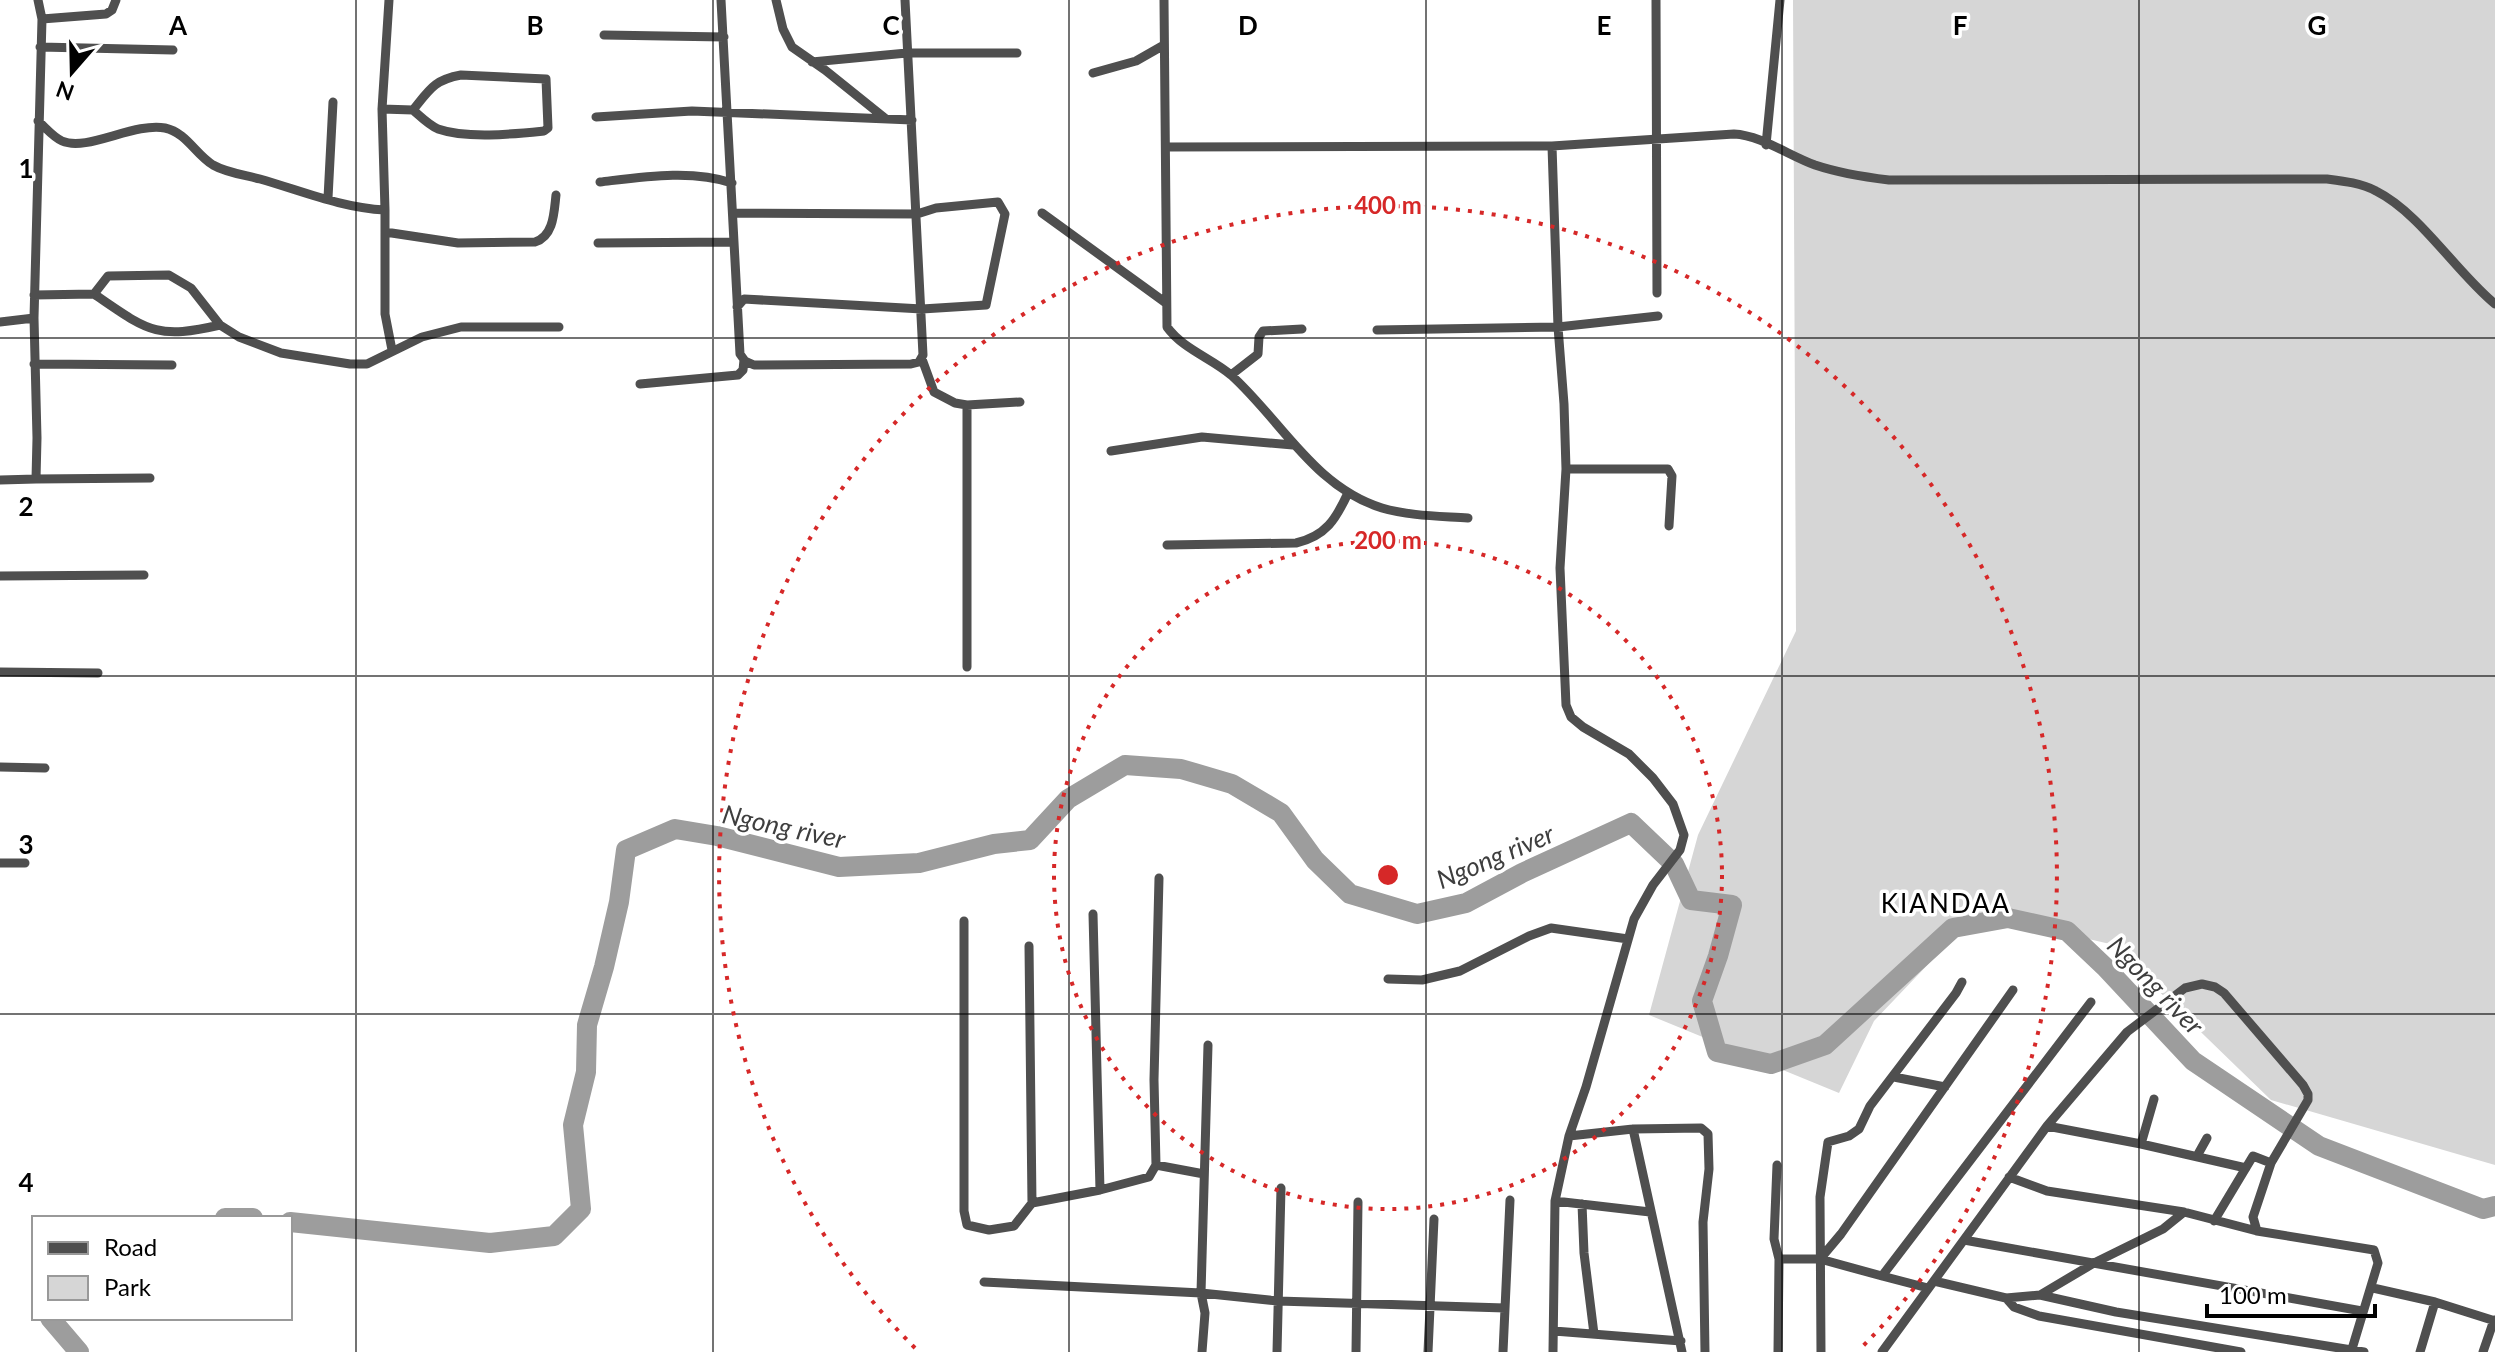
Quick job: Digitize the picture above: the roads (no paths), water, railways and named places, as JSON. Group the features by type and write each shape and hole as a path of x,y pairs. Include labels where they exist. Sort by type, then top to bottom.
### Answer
{"street":[{"path":"36,479 34,295 42,19 38,0"},
{"path":"42,19 106,14 112,10 116,0"},
{"path":"389,0 382,109 385,314 392,350"},
{"path":"721,0 740,354 754,365 814,367 904,365 922,359"},
{"path":"776,0 783,29 792,47 886,120"},
{"path":"905,0 924,350 922,359 934,392 955,403 1020,402"},
{"path":"1164,0 1167,327 1231,375 1293,445 1348,493 1383,508 1468,518"},
{"path":"1656,0 1657,293"},
{"path":"1766,145 1780,0"},
{"path":"604,35 724,37"},
{"path":"1093,73 1136,61 1164,45"},
{"path":"40,47 173,50"},
{"path":"812,62 907,53 1017,53"},
{"path":"382,109 413,110 435,127 452,133 512,134 544,131 550,124 548,87 543,78 461,75 442,78 413,110"},
{"path":"328,198 333,102"},
{"path":"596,117 692,111 912,120"},
{"path":"38,121 58,140 66,143 99,140 155,127 168,129 187,140 213,166 357,208 385,210"},
{"path":"1166,147 1552,146 1745,134 1835,171 1889,180 2327,179 2374,190 2392,201 2495,304"},
{"path":"1552,146 1566,469 1560,568 1566,705 1571,717 1629,754 1653,778 1673,804 1684,835 1680,850 1653,885 1634,919 1569,1136 1555,1201 1553,1352"},
{"path":"600,182 642,177 716,177 732,183"},
{"path":"385,232 458,243 535,242 548,232 556,195"},
{"path":"734,213 917,214 936,208 998,202 1005,214 986,305 922,309 744,299 737,307"},
{"path":"1042,213 1166,303"},
{"path":"598,243 733,242"},
{"path":"94,294 108,276 169,275 191,288 220,325 239,337 281,353 336,362 367,364 422,337 461,327 559,327"},
{"path":"34,295 94,294 148,328 170,333 220,325"},
{"path":"1377,330 1558,327 1658,316"},
{"path":"0,322 34,318"},
{"path":"1231,375 1258,354 1259,337 1263,331 1302,329"},
{"path":"640,384 738,375 743,370 744,360"},
{"path":"34,364 172,365"},
{"path":"967,405 967,667"},
{"path":"1111,451 1202,437 1293,445"},
{"path":"1566,469 1668,469 1672,476 1669,526"},
{"path":"0,480 150,478"},
{"path":"1167,545 1306,541 1334,522 1348,493"},
{"path":"0,576 144,575"},
{"path":"0,672 98,673"},
{"path":"0,767 45,768"},
{"path":"0,863 25,863"},
{"path":"1032,1203 1149,1177 1156,1165 1154,1080 1159,878"},
{"path":"1093,914 1100,1190"},
{"path":"964,921 964,1219 967,1225 975,1228 1014,1226 1032,1203 1029,946"},
{"path":"1388,979 1422,980 1460,971 1551,928 1628,939"},
{"path":"1821,1352 1820,1197 1828,1142 1854,1134 1870,1106 1962,982"},
{"path":"1882,1352 2047,1126 2127,1032 2185,988 2202,984 2224,993 2308,1094 2308,1100 2271,1162 2253,1217 2257,1231"},
{"path":"1820,1259 1841,1234 2013,990"},
{"path":"1882,1276 2091,1002"},
{"path":"1202,1352 1208,1045"},
{"path":"1894,1077 1945,1087"},
{"path":"2141,1144 2154,1099"},
{"path":"2047,1126 2246,1168"},
{"path":"1569,1136 1633,1129 1701,1128 1708,1134 1709,1169 1703,1246 1705,1352"},
{"path":"1554,1331 1682,1347 1633,1129"},
{"path":"2197,1156 2207,1138"},
{"path":"2214,1221 2253,1156 2271,1162"},
{"path":"1156,1165 1204,1174"},
{"path":"1777,1165 1774,1239 1779,1259 1778,1352"},
{"path":"2009,1177 2047,1191 2184,1212 2257,1231 2374,1250 2378,1263 2373,1288 2362,1311 2352,1349"},
{"path":"1277,1352 1281,1188"},
{"path":"1503,1352 1510,1200"},
{"path":"1555,1201 1650,1212"},
{"path":"1356,1352 1358,1202"},
{"path":"1582,1204 1584,1253 1594,1334"},
{"path":"2040,1295 2094,1263 2163,1229 2184,1212"},
{"path":"1428,1352 1434,1219"},
{"path":"1964,1240 2362,1311"},
{"path":"1779,1259 1820,1259 1882,1276 2006,1298 2040,1295 2116,1312 2364,1352"},
{"path":"984,1282 1357,1305 1505,1308"},
{"path":"2373,1288 2435,1302 2494,1321 2483,1352"},
{"path":"2006,1298 2025,1313 2239,1352"},
{"path":"2420,1352 2435,1302"}],"waterway":[{"name":"Ngong river","path":"292,1222 490,1243 554,1236 581,1209 573,1125 586,1072 587,1025 619,902 626,850 675,829 717,836 839,867 919,863 994,844 1030,840 1068,799 1125,765 1181,769 1232,784 1281,813 1315,860 1350,894 1417,914 1466,903 1522,873 1631,823 1674,864 1691,900 1732,905 1702,1001 1717,1052 1771,1064 1825,1045 1953,928 2008,918 2067,931 2193,1061 2319,1146 2483,1209 2495,1206"},
{"name":"Ngong river","path":"52,1320 79,1352"}],"district":[{"name":"KIANDAA","path":"1946,903"}]}
